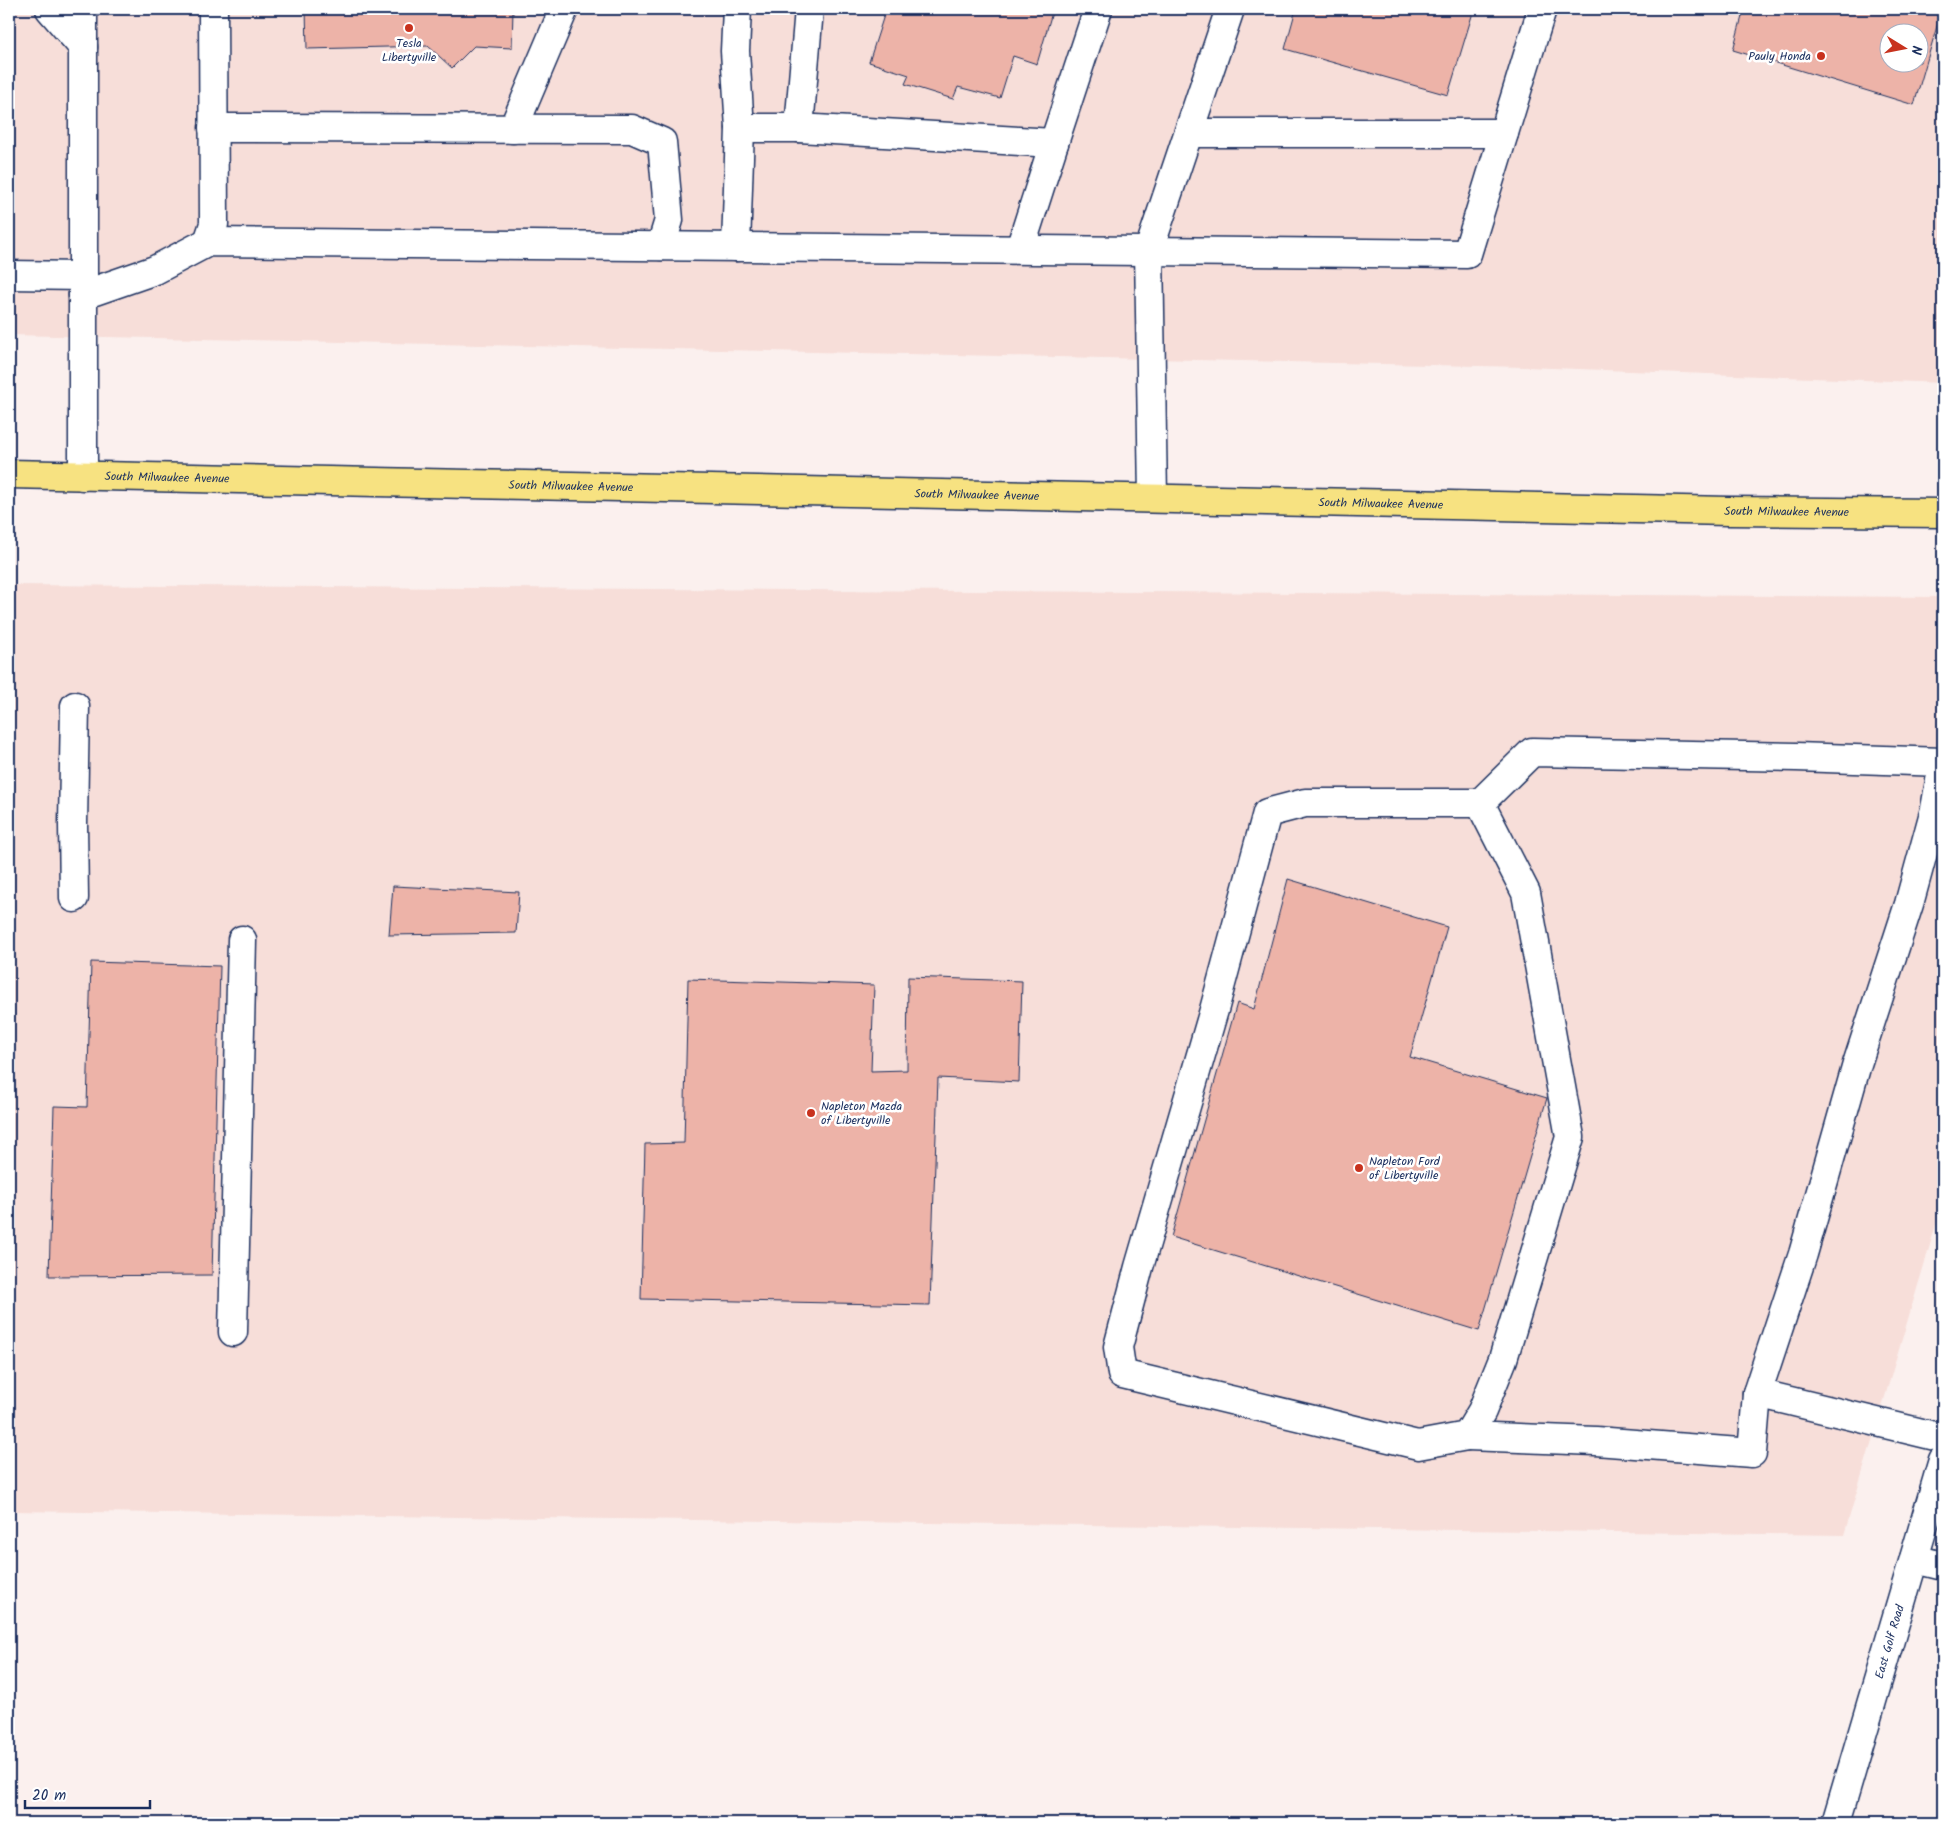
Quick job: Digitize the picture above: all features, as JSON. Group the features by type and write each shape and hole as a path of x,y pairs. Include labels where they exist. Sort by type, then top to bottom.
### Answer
{"main road":[{"name":"South Milwaukee Avenue","path":"9,474 1943,513"}],"street":[{"path":"50,9 83,47"},
{"path":"83,9 83,476"},
{"path":"208,242 214,224 213,9"},
{"path":"513,129 564,9"},
{"path":"736,247 740,128 735,51 737,9"},
{"path":"799,128 809,9"},
{"path":"1020,249 1098,9"},
{"path":"1154,498 1149,250 1230,9"},
{"path":"9,275 83,286 155,270 208,242 1467,254 1542,9"},
{"path":"214,128 632,129 662,142 669,220 660,246"},
{"path":"740,128 799,128 1054,143"},
{"path":"1189,133 1504,133"},
{"path":"74,898 72,824 75,706"},
{"path":"1532,752 1796,757 1943,763 1935,809 1910,904 1857,1064 1803,1254 1757,1393 1752,1453 1596,1441 1467,1436 1418,1445 1122,1374 1118,1347 1139,1267 1214,1010 1267,813 1305,803 1480,803 1532,752"},
{"path":"1467,1436 1482,1412 1503,1359 1570,1137 1526,893 1480,803"},
{"path":"233,1332 242,940"},
{"path":"1757,1393 1943,1438"},
{"name":"East Golf Road","path":"1836,1823 1943,1460"},
{"path":"1914,1559 1943,1566"}],"shaded area":[{"path":"9,9 1943,9 1943,383 1526,367 9,335"},
{"path":"9,585 1943,597 1943,1201 1844,1535 9,1511"}],"building":[{"name":"Tesla Libertyville","path":"306,9 513,9 512,48 474,46 452,68 428,46 307,49"},
{"path":"886,9 1053,9 1037,64 1013,56 1000,98 958,87 953,99 905,84 909,75 869,62"},
{"path":"1296,9 1474,9 1448,95 1285,49"},
{"name":"Pauly Honda","path":"1744,9 1942,9 1930,50 1930,22 1880,22 1880,72 1924,72 1914,105 1733,50"},
{"name":"Napleton Ford of Libertyville","path":"1288,879 1447,927 1410,1057 1547,1098 1479,1331 1171,1237 1237,1003 1254,1009"},
{"path":"393,886 519,892 516,933 389,935"},
{"path":"91,962 220,966 212,1275 49,1276 54,1106 87,1107"},
{"name":"Napleton Mazda of Libertyville","path":"908,977 1022,981 1019,1082 938,1078 930,1305 641,1299 645,1144 684,1143 688,979 874,985 871,1071 907,1070"}],"place":[{"name":"Tesla Libertyville","path":"409,28"},
{"name":"Pauly Honda","path":"1821,56"},
{"name":"Napleton Mazda of Libertyville","path":"811,1113"},
{"name":"Napleton Ford of Libertyville","path":"1359,1168"}]}
